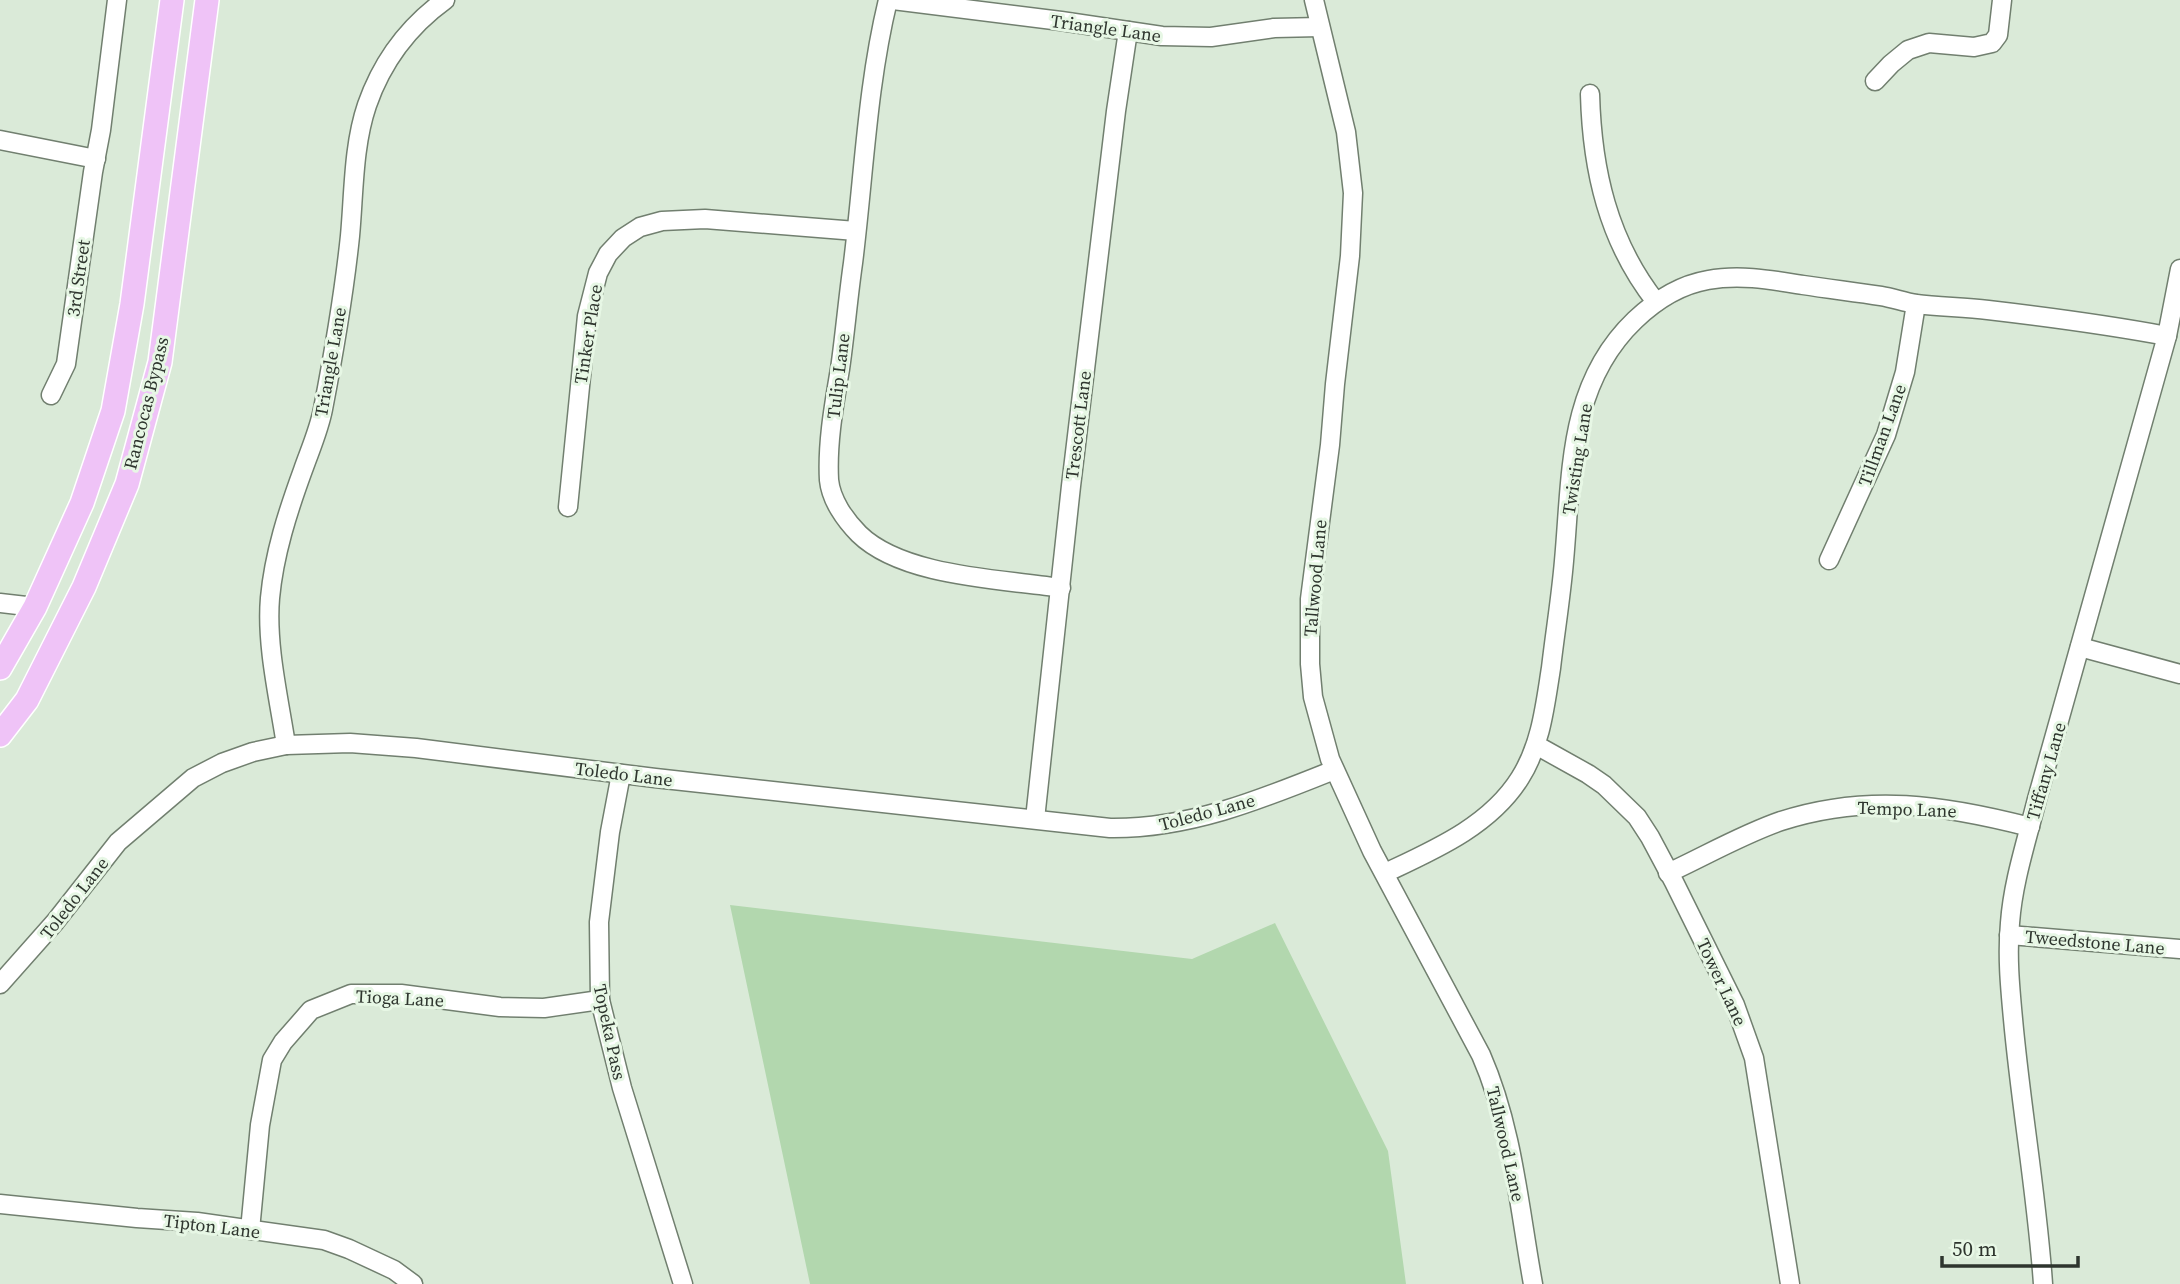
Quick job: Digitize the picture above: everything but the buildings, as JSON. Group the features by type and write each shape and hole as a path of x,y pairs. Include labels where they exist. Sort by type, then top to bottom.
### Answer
{"main road":[{"name":"Rancocas Bypass","path":"0,668 36,607 82,502 113,411 132,304 172,0"},
{"name":"Rancocas Bypass","path":"0,735 27,700 78,600 127,484 160,362 207,0"}],"street":[{"name":"3rd Street","path":"51,395 66,364 117,0"},
{"name":"Triangle Lane","path":"286,745 269,626 270,600 278,547 322,413 328,385 349,240 360,129 377,80 389,58 423,18 445,0"},
{"name":"Triangle Lane","path":"890,0 1188,38 1275,28 1320,27"},
{"name":"Tulip Lane","path":"890,0 880,33 870,92 830,439 829,482 846,520 875,548 893,557 953,574 1061,588"},
{"name":"Tallwood Lane","path":"1314,0 1346,132 1353,193 1350,256 1330,445 1310,599 1313,697 1329,759 1493,1083 1509,1144 1533,1284"},
{"path":"1875,81 1908,50 1929,43 1975,47 1992,43 1998,35 2002,0"},
{"name":"Trescott Lane","path":"1035,819 1071,486 1128,31"},
{"path":"1590,94 1591,131 1597,174 1608,216 1632,268 1656,302"},
{"path":"0,140 96,159"},
{"name":"Tinker Place","path":"568,507 587,316 598,273 608,254 623,238 640,227 662,221 705,219 856,231"},
{"name":"Tiffany Lane","path":"2043,1284 2010,986 2010,935 2015,891 2030,827 2166,336 2180,270"},
{"name":"Twisting Lane","path":"1385,873 1452,840 1489,813 1519,780 1536,745 1549,683 1574,459 1585,399 1599,364 1613,343 1656,302 1685,286 1709,280 1758,278 1884,296 1916,304 2112,326 2166,336"},
{"name":"Tillman Lane","path":"1829,560 1886,435 1905,372 1916,304"},
{"path":"0,603 36,607"},
{"path":"2080,647 2180,674"},
{"name":"Toledo Lane","path":"0,984 55,922 118,842 193,778 222,763 253,752 286,745 349,743 416,748 621,774 1110,828 1167,825 1217,813 1335,770"},
{"name":"Tower Lane","path":"1536,745 1588,774 1637,817 1650,837 1735,1005 1754,1058 1790,1284"},
{"name":"Topeka Pass","path":"621,774 610,832 599,922 600,1000 622,1088 682,1284"},
{"name":"Tempo Lane","path":"1668,873 1779,822 1846,806 1893,804 1955,809 2030,827"},
{"name":"Tweedstone Lane","path":"2010,935 2180,949"},
{"name":"Tioga Lane","path":"250,1230 260,1125 272,1060 283,1042 311,1010 351,995 401,995 500,1007 544,1008 600,1000"},
{"name":"Tipton Lane","path":"0,1204 197,1222 324,1241 349,1249 394,1270 413,1284"}],"green space":[{"path":"730,905 1192,959 1275,923 1388,1151 1406,1284 810,1284"}]}
